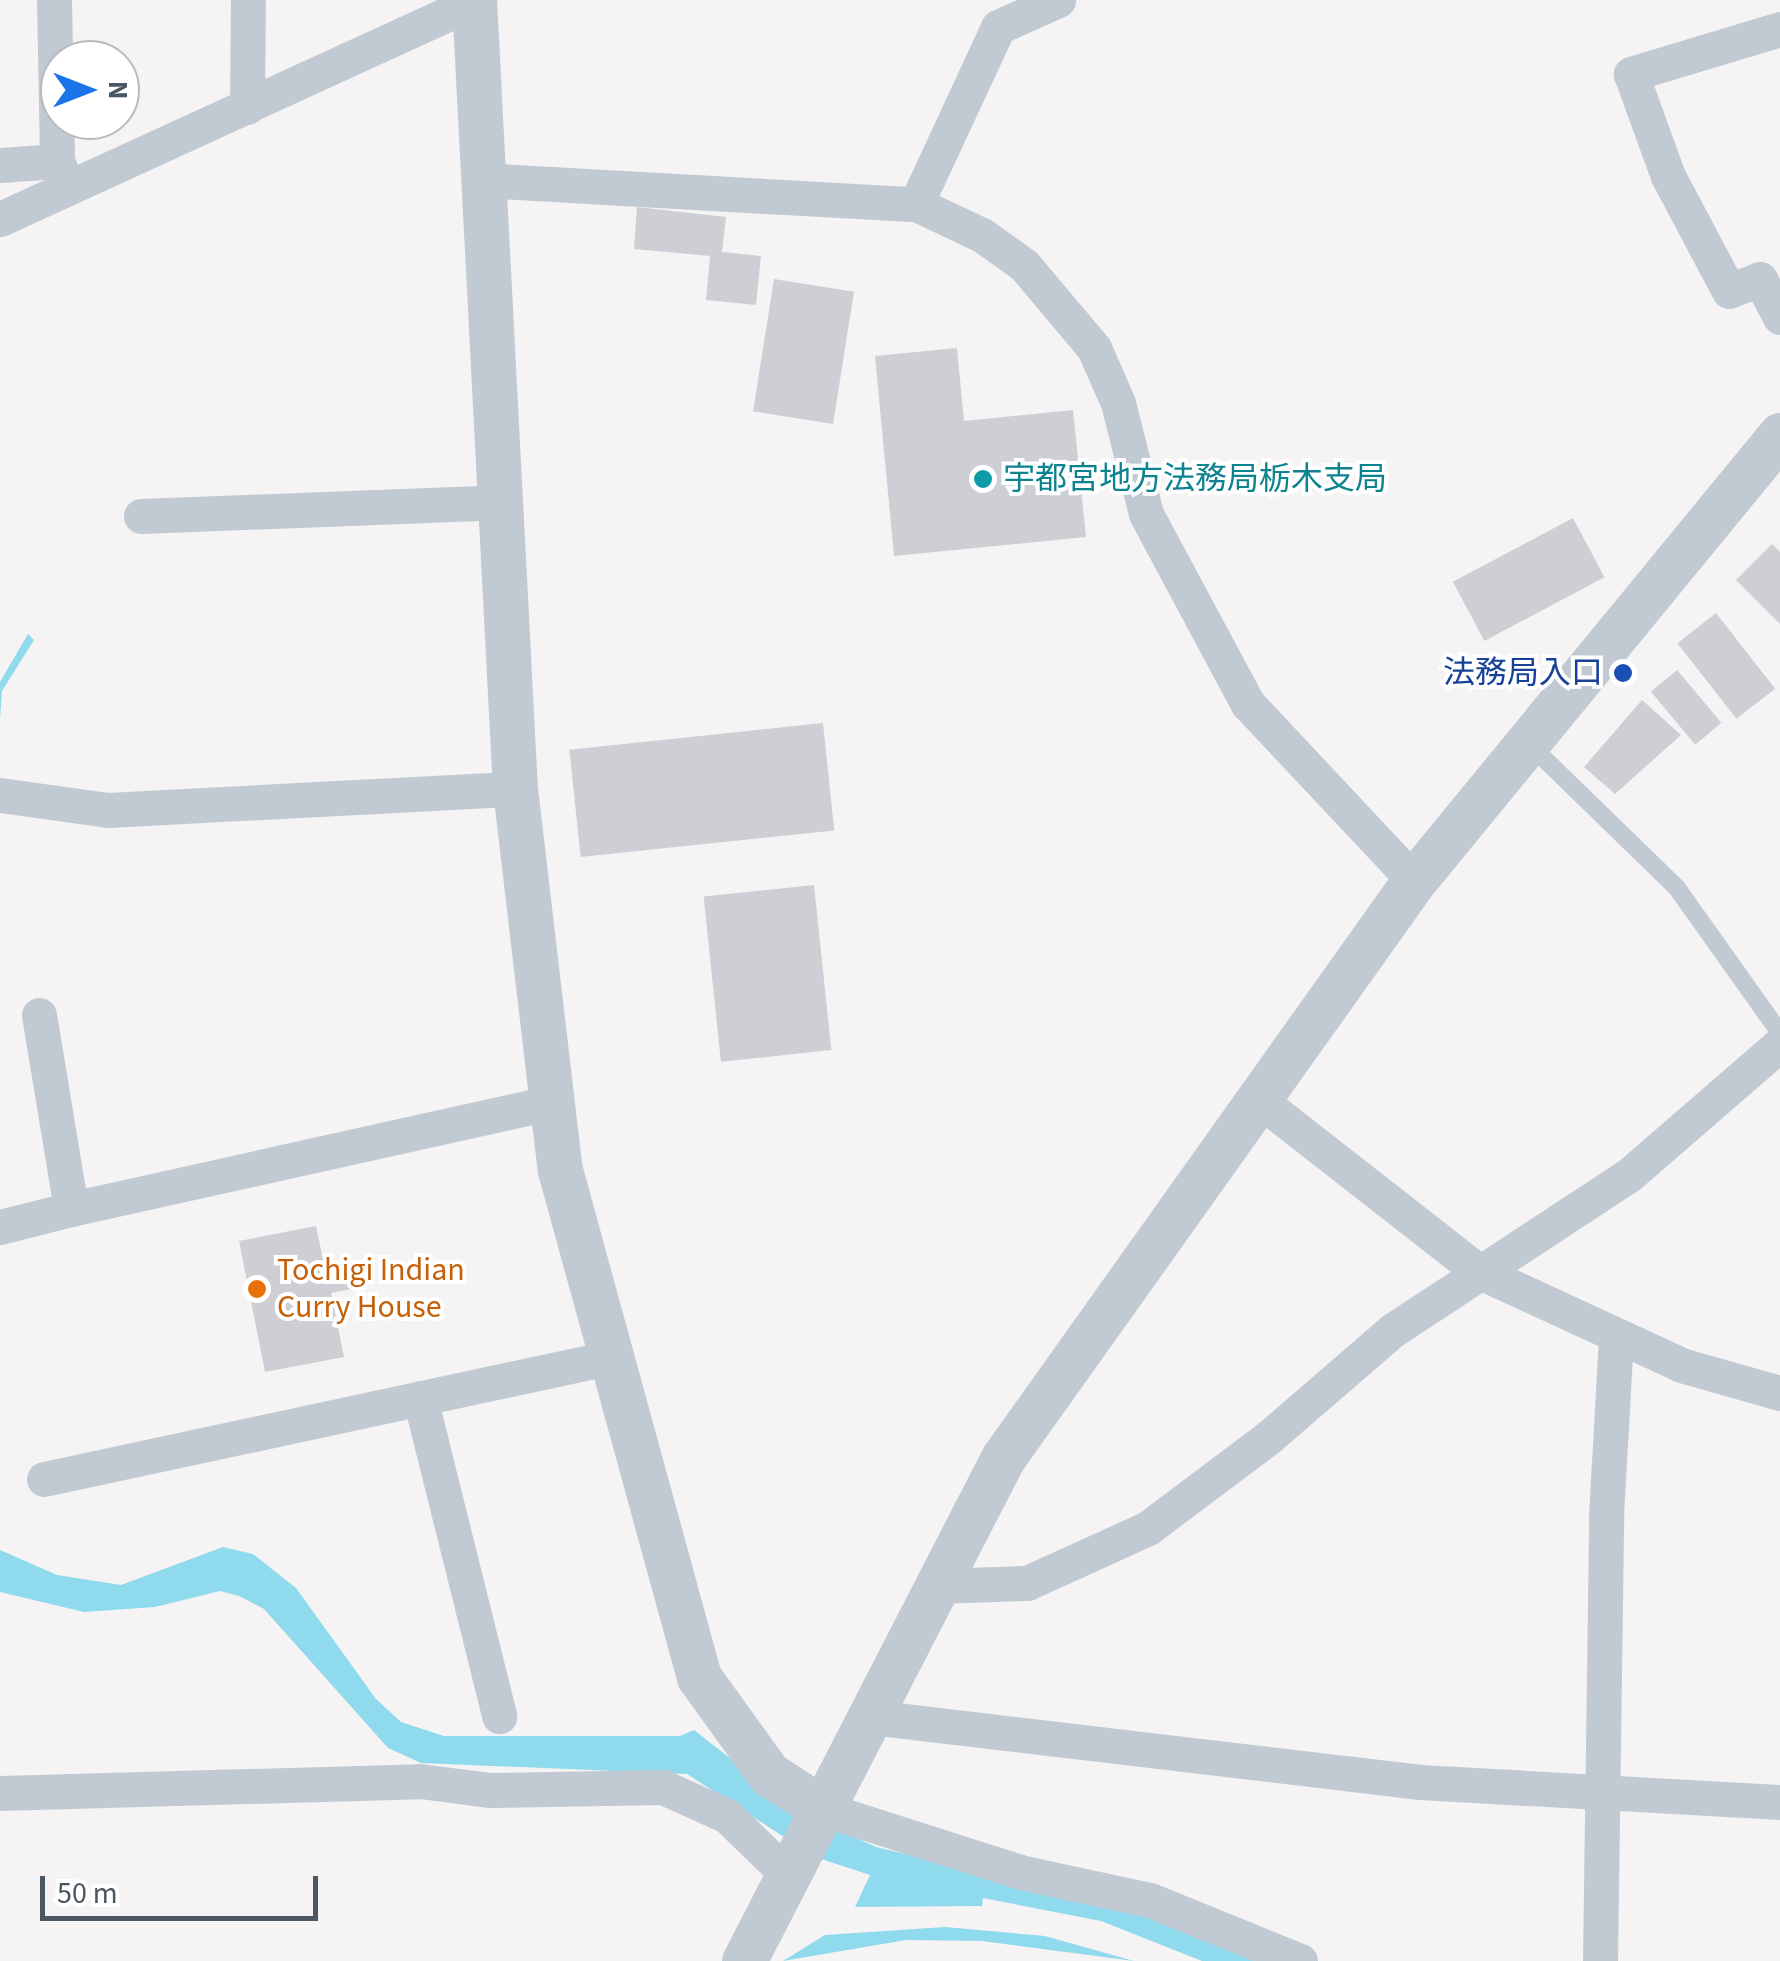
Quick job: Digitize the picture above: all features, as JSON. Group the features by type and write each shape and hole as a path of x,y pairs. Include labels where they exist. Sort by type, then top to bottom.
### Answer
{"street":[{"path":"54,0 63,174"},
{"path":"248,0 248,107"},
{"path":"0,219 63,174 248,107 475,0 480,180 516,789 548,1104 699,1677 768,1774 824,1809 1020,1872 1167,1906 1300,1961"},
{"path":"916,204 991,13 1058,0"},
{"path":"1780,29 1631,74 1668,176 1730,290 1760,278 1780,317"},
{"path":"0,165 63,174"},
{"path":"480,180 916,204 982,235 1067,308 1094,348 1118,403 1146,514 1248,704 1414,881"},
{"path":"744,1961 1003,1458 1414,881 1780,435"},
{"path":"142,516 499,502"},
{"path":"0,795 108,810 516,789"},
{"path":"38,1015 71,1209"},
{"path":"936,1586 1027,1583 1148,1528 1269,1437 1392,1330 1629,1175 1780,1044"},
{"path":"1258,1100 1478,1271 1616,1338 1740,1386 1780,1393"},
{"path":"0,1227 548,1104"},
{"path":"1600,1961 1600,1796 1616,1338"},
{"path":"44,1479 613,1357"},
{"path":"420,1398 499,1716"},
{"path":"872,1717 1420,1782 1600,1796 1780,1802"},
{"path":"0,1792 420,1782 490,1790 662,1787 727,1816 789,1876"}],"lane":[{"path":"1528,742 1676,888 1780,1033"}],"water":[{"path":"28,634 34,640 2,691 0,719 0,682"},
{"path":"223,1547 253,1554 296,1588 376,1699 401,1722 444,1736 680,1736 694,1730 799,1812 876,1847 1121,1905 1263,1961 1202,1961 1101,1921 983,1898 982,1906 855,1907 870,1875 815,1857 687,1774 421,1763 388,1748 264,1609 239,1596 220,1591 155,1607 84,1612 0,1592 0,1550 57,1575 121,1585"},
{"path":"945,1927 1045,1936 1134,1961 982,1941 906,1940 783,1961 825,1935"}],"building":[{"path":"637,207 726,217 722,252 761,256 756,305 706,300 710,256 634,249"},
{"path":"774,279 854,292 833,424 753,411"},
{"name":"宇都宮地方法務局栃木支局","path":"957,348 964,421 1073,410 1086,537 894,556 875,356"},
{"path":"1573,518 1604,577 1484,641 1453,582"},
{"path":"1772,544 1780,552 1780,624 1736,580"},
{"path":"1716,613 1775,689 1736,719 1677,643"},
{"path":"1677,670 1721,723 1695,745 1651,692"},
{"path":"1642,700 1681,735 1615,794 1584,767"},
{"path":"823,723 834,830 581,857 569,750"},
{"path":"814,885 831,1050 721,1062 704,897"},
{"path":"316,1226 325,1269 347,1264 352,1289 331,1293 344,1357 265,1372 239,1241"}],"place":[{"name":"宇都宮地方法務局栃木支局","path":"983,479"},
{"name":"法務局入口","path":"1623,673"},
{"name":"Tochigi Indian Curry House","path":"257,1289"}]}
